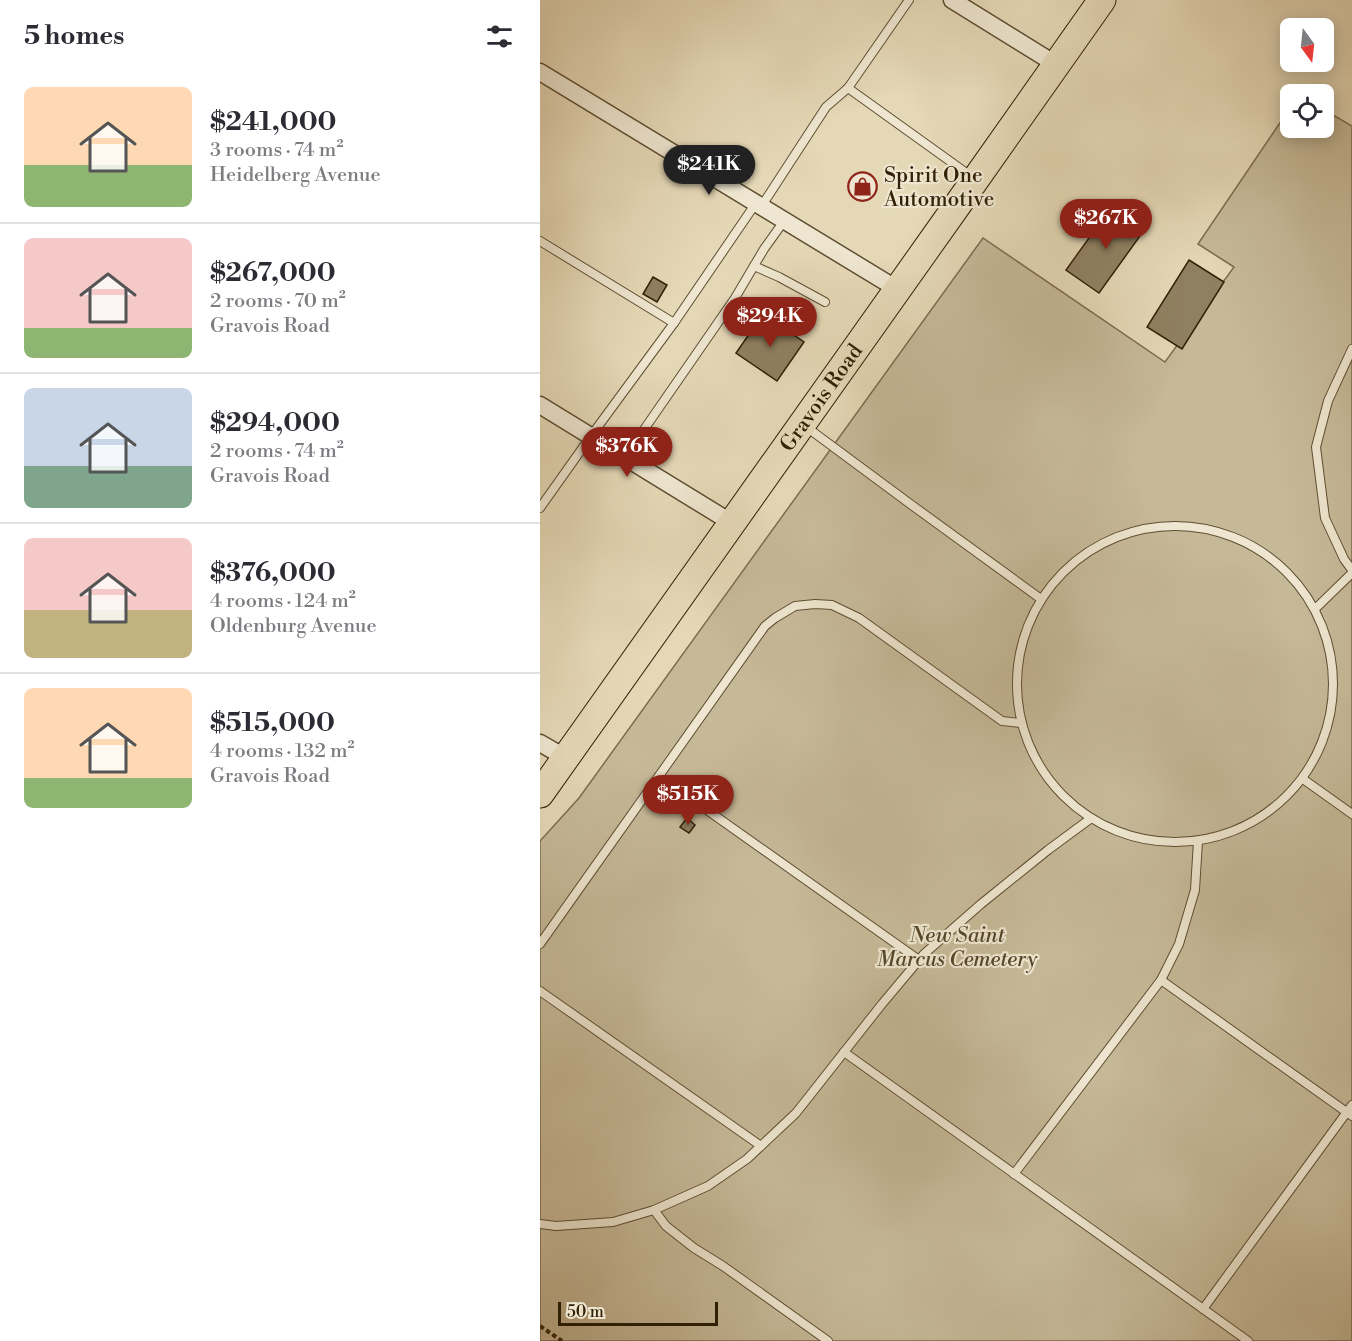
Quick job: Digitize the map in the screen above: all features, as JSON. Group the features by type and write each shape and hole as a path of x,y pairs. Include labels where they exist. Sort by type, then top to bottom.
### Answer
{"main road":[{"name":"Gravois Road","path":"540,794 1102,0"}],"street":[{"path":"952,0 1057,65"},
{"path":"540,72 897,289"},
{"path":"540,405 732,523"},
{"path":"540,742 566,758"}],"lane":[{"path":"540,508 826,107 848,88 909,0"},
{"path":"848,88 976,179"},
{"path":"625,457 735,298 784,221"},
{"path":"540,241 674,323"},
{"path":"754,266 825,302"},
{"path":"1315,609 1352,572 1325,518 1316,447 1328,401 1352,349"},
{"path":"802,424 1041,599"},
{"path":"1158,527 1205,528 1249,544 1287,571 1315,609 1331,651 1334,695 1324,739 1303,778 1274,808 1238,830 1198,841 1161,842 1124,834 1090,819 1059,793 1047,777 1036,760 1021,723 1016,680 1023,638 1041,599 1072,564 1112,538 1158,527"},
{"path":"540,944 765,626 795,606 832,605 859,618 1002,721 1021,723"},
{"path":"659,776 920,960"},
{"path":"1303,778 1352,814"},
{"path":"540,1224 556,1226 613,1222 654,1210 708,1186 747,1159 796,1113 924,954 981,904 1090,819"},
{"path":"1014,1174 1161,980 1179,944 1195,890 1198,841"},
{"path":"1161,980 1350,1111 1203,1309"},
{"path":"540,991 761,1146"},
{"path":"844,1052 1248,1341"},
{"path":"654,1210 666,1226 694,1248 828,1341"}],"path":[{"path":"540,1326 562,1341"}],"green space":[{"name":"New Saint Marcus Cemetery","path":"1334,115 1352,126 1352,1341 540,1341 540,841 579,798 983,238 1165,362 1234,267 1198,244 1280,123 1280,138 1334,138"}],"building":[{"path":"1112,206 1145,229 1099,293 1066,270"},
{"path":"1189,260 1224,282 1182,349 1147,327"},
{"path":"653,277 667,285 657,302 643,294"},
{"path":"763,314 804,342 777,381 736,353"},
{"path":"687,818 695,825 689,833 680,827"}],"place":[{"name":"Spirit One Automotive","path":"863,187"}]}
